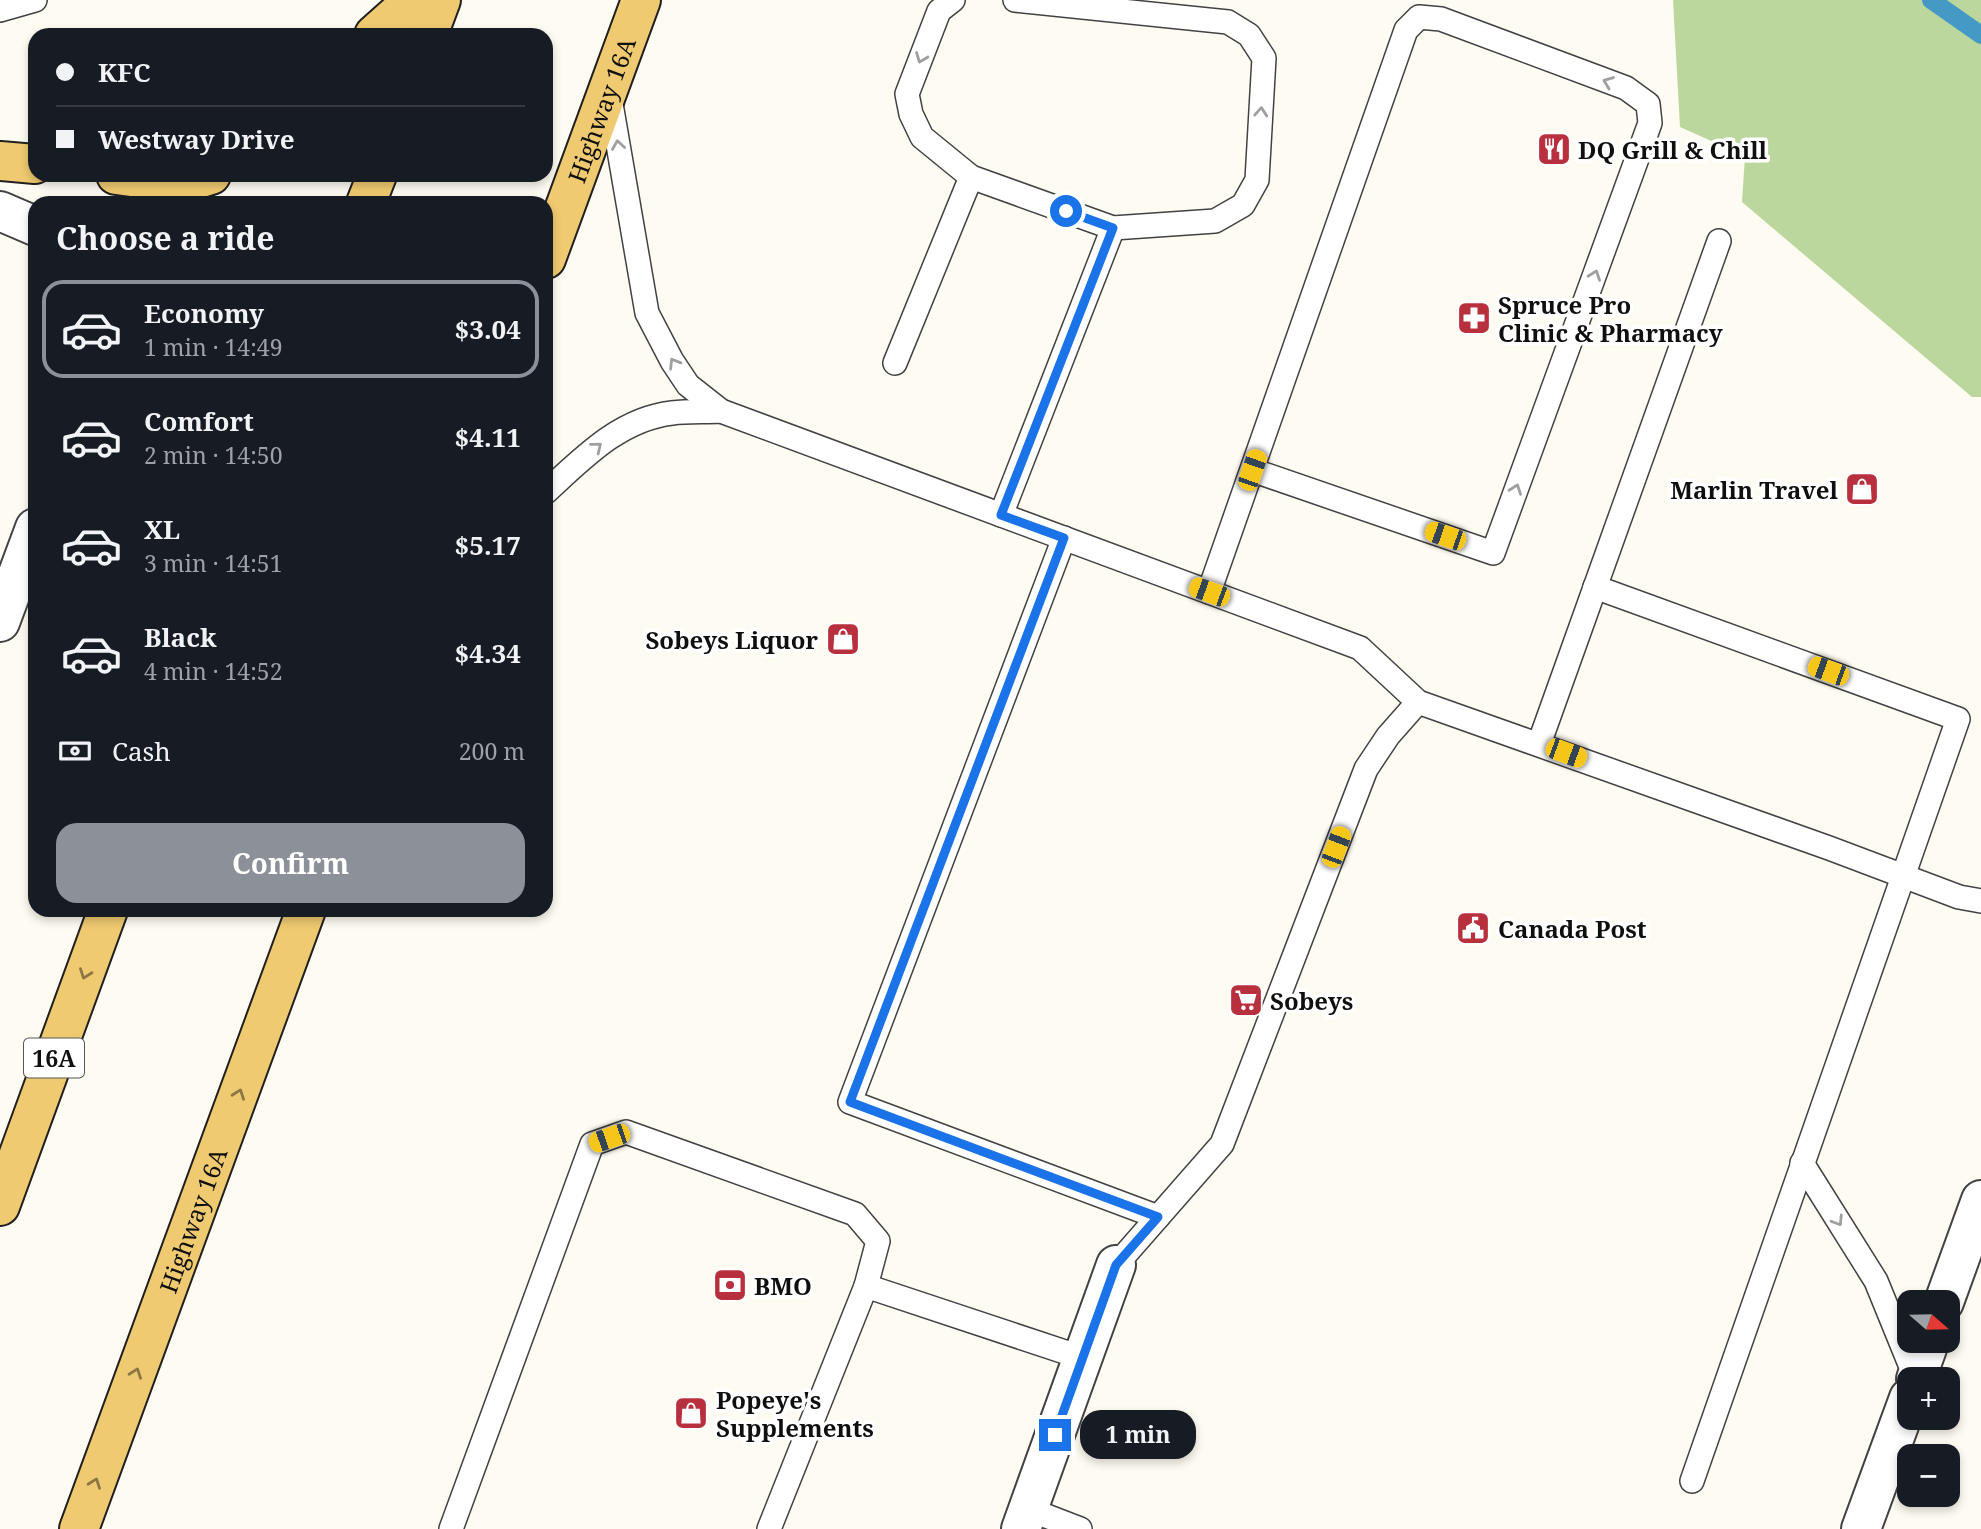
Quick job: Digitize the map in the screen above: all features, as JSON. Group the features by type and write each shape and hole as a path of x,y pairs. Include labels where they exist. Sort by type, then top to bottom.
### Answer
{"main road":[{"path":"382,28 413,0"},
{"path":"431,28 441,0"},
{"name":"Highway 16A","path":"553,240 640,0"},
{"path":"0,161 28,163"},
{"name":"16A","path":"0,1206 105,917"},
{"name":"Highway 16A","path":"79,1529 303,917"}],"street":[{"path":"0,211 28,223"},
{"path":"0,622 28,547"},
{"path":"1948,1290 1981,1200"},
{"path":"1025,1519 1116,1265"},
{"path":"1861,1529 1897,1430"}],"lane":[{"path":"0,10 35,0"},
{"path":"953,0 939,11 907,94 911,114 922,137 971,177 1113,228 1215,221 1243,205 1257,180 1264,58 1249,35 1228,22 1014,0"},
{"path":"1209,592 1406,30 1419,17 1441,19 1626,88 1648,104 1650,124 1493,553 1252,470"},
{"path":"608,88 647,313 688,385 721,411 1360,649 1418,702 1959,897 1981,901"},
{"path":"895,363 971,177"},
{"path":"1001,515 1113,228"},
{"path":"1539,744 1719,241"},
{"path":"553,486 605,440 629,426 670,413 721,411"},
{"path":"1064,538 850,1102 1158,1217"},
{"path":"1595,587 1958,719 1692,1481"},
{"path":"1116,1265 1223,1144 1366,769 1388,736 1418,702"},
{"path":"452,1529 592,1144 626,1132 855,1214 878,1241 866,1286 769,1529"},
{"path":"1802,1163 1876,1281 1911,1367"},
{"path":"866,1286 1083,1358"},
{"path":"1025,1519 1080,1529"}],"green space":[{"path":"1673,0 1981,0 1981,397 1972,397 1742,202 1745,156 1680,127"}],"waterway":[{"path":"1931,0 1981,35"}],"place":[{"name":"DQ Grill & Chill","path":"1554,149"},
{"name":"Spruce Pro Clinic & Pharmacy","path":"1474,318"},
{"name":"Marlin Travel","path":"1862,489"},
{"name":"Sobeys Liquor","path":"843,639"},
{"name":"Canada Post","path":"1473,928"},
{"name":"Sobeys","path":"1246,1000"},
{"name":"BMO","path":"730,1285"},
{"name":"Popeye's Supplements","path":"691,1413"}],"route":[{"path":"1055,1435 1116,1265 1158,1217 850,1102 1064,538 1001,515 1113,228 1066,211"}]}
